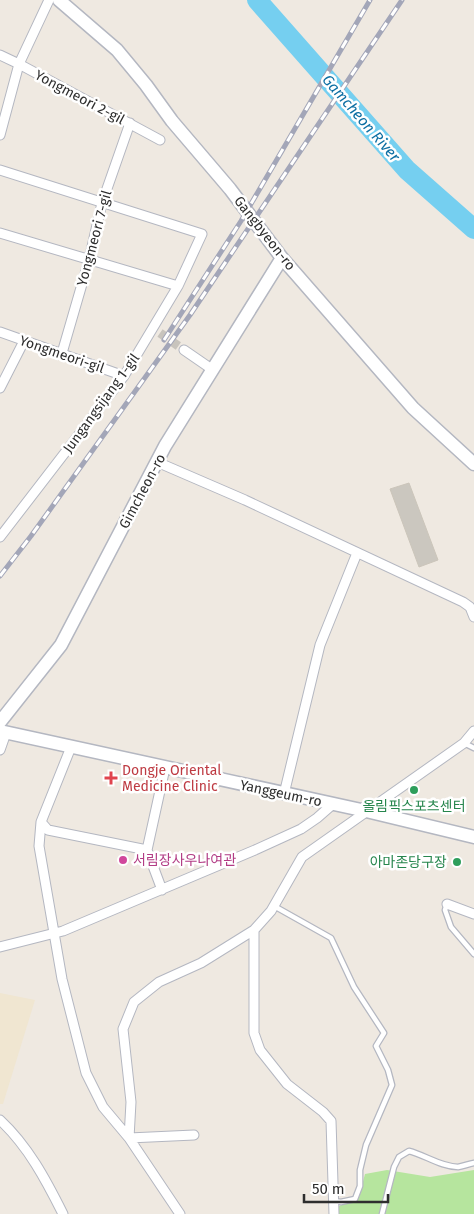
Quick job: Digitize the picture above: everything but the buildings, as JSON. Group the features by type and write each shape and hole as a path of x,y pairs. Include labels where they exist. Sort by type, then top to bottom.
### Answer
{"street":[{"path":"0,135 19,64 49,0"},
{"name":"Gangbyeon-ro","path":"59,0 117,50 172,121 230,189 282,258 413,408 474,464"},
{"name":"Yongmeori 2-gil","path":"0,55 160,140"},
{"name":"Yongmeori 7-gil","path":"62,353 89,260 102,202 130,124"},
{"path":"0,170 102,202"},
{"name":"Jungangsijang 1-gil","path":"0,537 124,376 156,330 202,234 102,202"},
{"path":"0,233 178,286"},
{"name":"Gimcheon-ro","path":"2,729 61,645 157,462 282,258"},
{"name":"Yongmeori-gil","path":"0,332 124,376"},
{"path":"0,388 24,341"},
{"path":"184,350 213,370"},
{"path":"157,462 245,500 463,602 470,607 474,617"},
{"path":"284,794 320,645 357,553"},
{"path":"0,750 2,729"},
{"name":"Yanggeum-ro","path":"2,729 71,747 366,811 474,837"},
{"path":"129,1138 131,1102 122,1029 134,1002 159,982 201,963 254,930 274,906 302,857 464,743 474,731"},
{"path":"71,747 41,822 38,846 62,979 86,1073 103,1107 129,1138 180,1214"},
{"path":"162,890 147,850 164,768"},
{"path":"0,947 63,931 162,890 301,829 333,804"},
{"path":"41,822 48,830 147,850"},
{"path":"447,904 474,914"},
{"path":"254,930 254,1033 260,1050 287,1084 324,1112 331,1121 334,1214"},
{"path":"0,1120 14,1134 44,1176 63,1214"},
{"path":"129,1138 194,1135"}],"lane":[{"path":"464,743 474,748"},
{"path":"447,904 444,910 451,928 474,954"},
{"path":"274,906 331,938 354,987 384,1033 376,1046 388,1070 392,1085 366,1145 360,1170 360,1186 355,1199 341,1202 334,1201"},
{"path":"382,1214 394,1167 399,1157 409,1151 421,1154 445,1165 459,1167 474,1163"}],"shaded area":[{"path":"0,993 35,1000 3,1104 0,1104"}],"green space":[{"path":"387,1170 430,1177 474,1170 474,1214 339,1214 339,1206 359,1197 365,1174"}],"waterway":[{"name":"Gamcheon River","path":"257,0 407,170 474,229"}],"tunnel":[{"path":"160,333 184,350"}],"railway":[{"path":"164,340 241,221 370,0"},
{"path":"0,576 31,536 190,315 402,0"}],"place":[{"name":"Dongje Oriental Medicine Clinic","path":"111,778"},
{"name":"올림픽스포츠센터","path":"414,790"},
{"name":"서림장사우나여관","path":"123,860"},
{"name":"아마존당구장","path":"457,862"}]}
